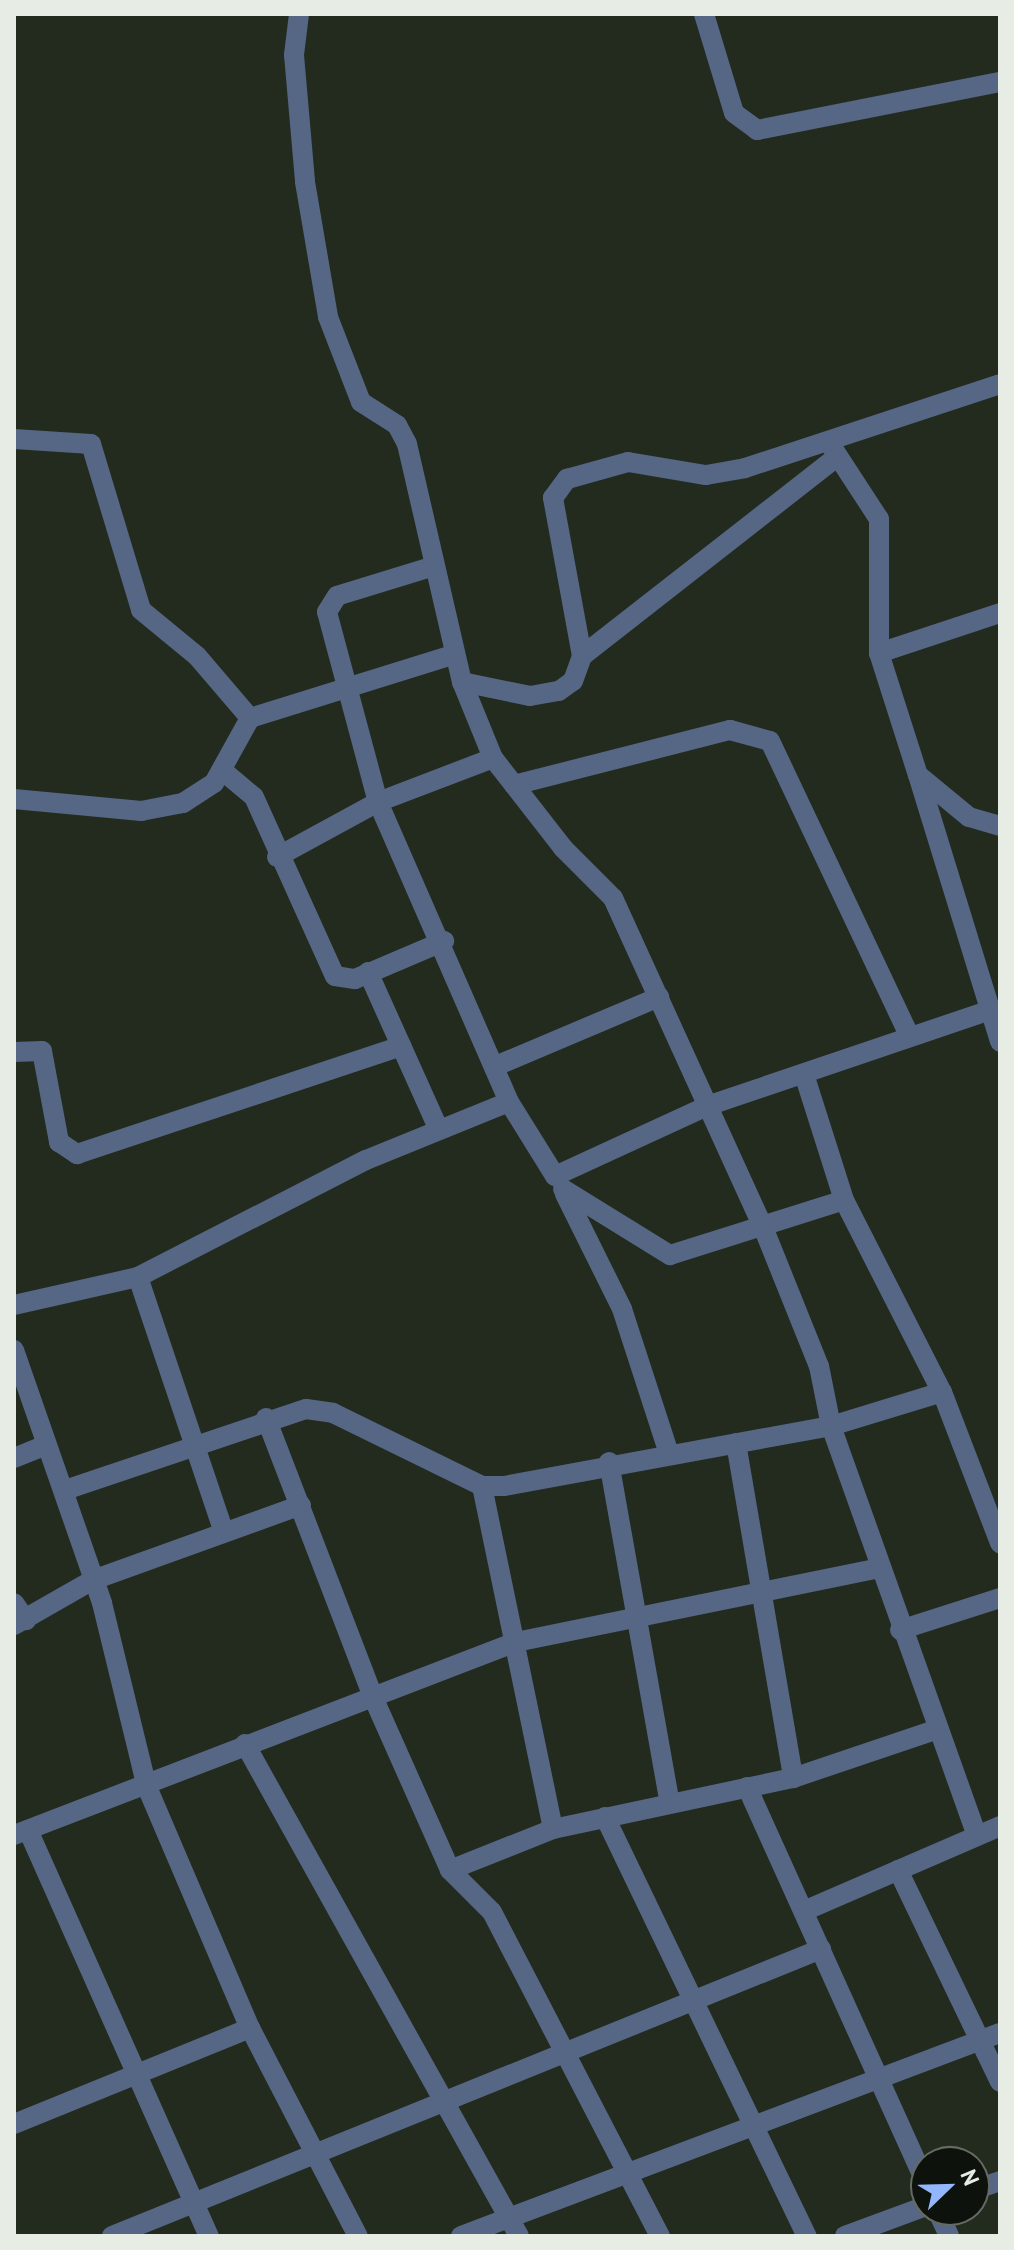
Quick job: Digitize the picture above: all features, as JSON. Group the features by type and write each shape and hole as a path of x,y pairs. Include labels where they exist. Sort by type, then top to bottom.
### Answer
{"street":[{"path":"299,14 294,55 305,182 328,317 361,402 397,425 407,444 431,567 452,655 462,682 493,758 613,898 763,1227 819,1366 831,1426 935,1730 977,1835"},
{"path":"704,14 734,113 757,130 1000,82"},
{"path":"462,682 530,696 559,691 573,681 582,656 553,498 567,479 628,462 706,475 834,451 1000,384"},
{"path":"14,439 91,444 141,610 197,656 250,718"},
{"path":"834,451 879,519 879,653 1000,1039"},
{"path":"582,656 834,451"},
{"path":"431,567 329,603 343,686 378,802 444,941 498,1065 509,1102 559,1183 622,1309 669,1454"},
{"path":"879,653 1000,613"},
{"path":"14,799 160,810 205,792 223,771 250,718 343,686 452,655"},
{"path":"514,785 730,730 770,741 910,1037"},
{"path":"277,857 378,802 493,758"},
{"path":"223,771 249,788 325,963 335,976 355,979 444,941"},
{"path":"918,775 969,817 1000,826"},
{"path":"368,972 439,1130"},
{"path":"498,1065 659,997"},
{"path":"559,1183 707,1106 990,1010"},
{"path":"14,1052 42,1051 59,1142 77,1154 401,1046"},
{"path":"804,1074 844,1200 942,1392 1000,1543"},
{"path":"14,1305 138,1277 439,1130 509,1102"},
{"path":"559,1183 670,1255 844,1200"},
{"path":"138,1277 223,1529"},
{"path":"14,1350 65,1490 93,1580 147,1787 250,2028 358,2236"},
{"path":"65,1490 266,1418 333,1413 482,1486 831,1426 942,1392"},
{"path":"266,1418 373,1697 450,1870 487,1904 660,2236"},
{"path":"736,1443 758,1592 793,1778"},
{"path":"14,1458 47,1445"},
{"path":"609,1462 633,1615 670,1803"},
{"path":"482,1486 553,1829"},
{"path":"18,1616 93,1580 223,1529 301,1505"},
{"path":"209,2236 138,2077 21,1832 147,1787 245,1744 516,1642 633,1615 879,1568"},
{"path":"900,1630 1000,1598"},
{"path":"450,1870 553,1829 793,1778 935,1730"},
{"path":"245,1744 514,2227"},
{"path":"747,1787 910,2148"},
{"path":"605,1817 691,2002 758,2125 807,2236"},
{"path":"804,1911 1000,1826"},
{"path":"898,1870 990,2037 1000,2082"},
{"path":"112,2236 193,2199 821,1949"},
{"path":"14,2124 138,2077 250,2028"},
{"path":"461,2236 514,2227 628,2175 990,2037"},
{"path":"845,2236 910,2212"}]}
